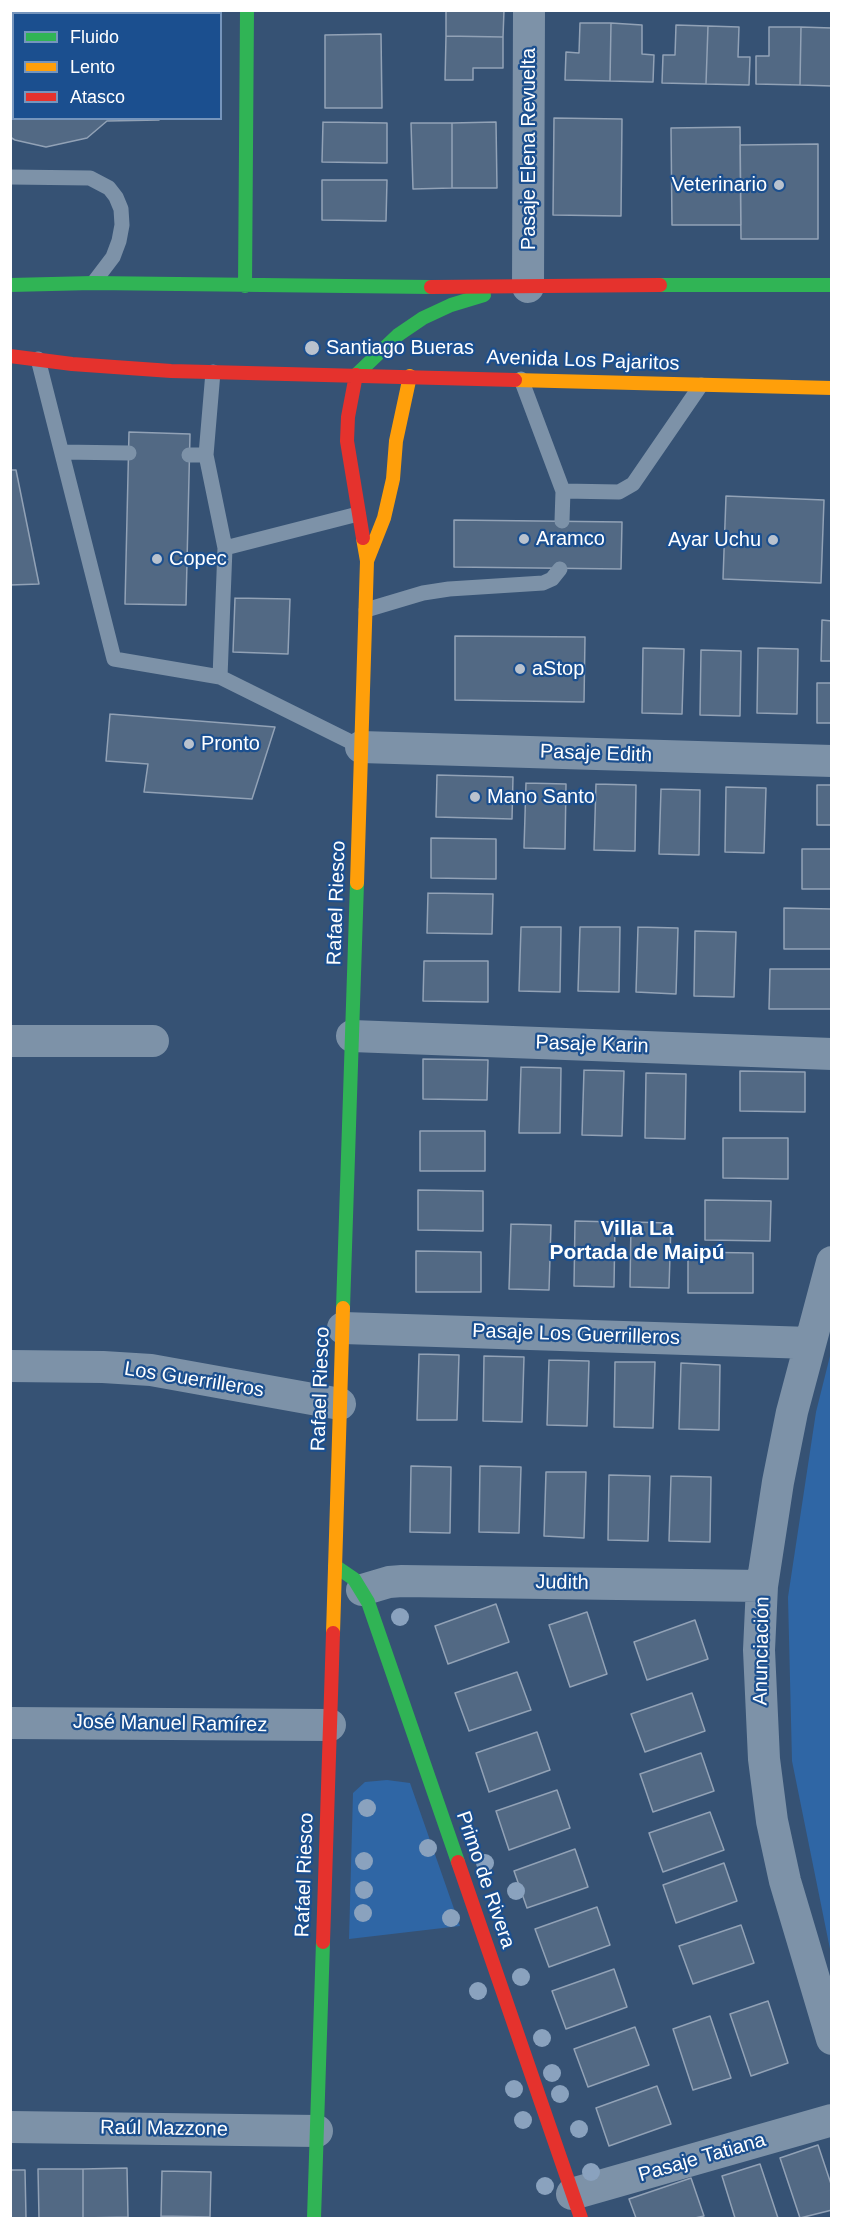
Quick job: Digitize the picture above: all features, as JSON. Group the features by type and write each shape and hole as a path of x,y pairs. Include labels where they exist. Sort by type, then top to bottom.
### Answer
{"main road":[{"path":"245,286 247,10"},
{"path":"10,285 93,283 521,287 831,285"},
{"path":"356,375 398,335 423,318 450,305 521,287"},
{"name":"Avenida Los Pajaritos","path":"10,356 72,364 213,372 831,388"},
{"name":"Rafael Riesco","path":"314,2218 366,610 367,561 357,514 347,441 348,417 356,375"},
{"name":"Rafael Riesco","path":"367,561 384,518 393,479 396,441 410,376"},
{"name":"Primo de Rivera","path":"334,1566 354,1579 362,1590 576,2206"}],"street":[{"name":"Pasaje Elena Revuelta","path":"521,287 529,10"},
{"name":"Pasaje Edith","path":"361,747 831,761"},
{"name":"Pasaje Karin","path":"352,1036 831,1054"},
{"path":"10,1041 153,1041"},
{"name":"Anunciación","path":"831,1262 778,1482 762,1586 759,1650 764,1759 772,1821 788,1892 831,2039"},
{"name":"Pasaje Los Guerrilleros","path":"343,1328 810,1343"},
{"name":"Los Guerrilleros","path":"10,1366 151,1370 340,1404"},
{"name":"Judith","path":"362,1590 388,1582 402,1581 762,1586"},
{"name":"José Manuel Ramírez","path":"10,1723 330,1725"},
{"name":"Pasaje Tatiana","path":"576,2206 831,2120"},
{"name":"Raúl Mazzone","path":"10,2127 316,2131"}],"lane":[{"path":"10,177 90,178 109,188 121,209 122,225 119,241 108,264 93,283"},
{"path":"38,359 114,659 220,677 361,747"},
{"path":"213,372 206,455 225,548 220,677"},
{"path":"521,379 563,491 562,521"},
{"path":"563,491 619,492 633,484 702,384"},
{"path":"62,452 129,453"},
{"path":"189,455 206,455"},
{"path":"225,548 357,514"},
{"path":"366,610 423,593 449,589 543,583 552,579 560,568"}],"shaded area":[{"path":"831,1352 831,1954 792,1761 788,1597 816,1412"},
{"path":"387,1780 410,1783 460,1926 349,1939 353,1793 365,1782"}],"building":[{"path":"10,10 161,10 161,12 12,12 12,120 159,120 107,121 87,138 46,147 10,137"},
{"path":"446,10 504,10 503,37 446,36"},
{"path":"580,23 611,23 610,81 565,80 566,52 579,53"},
{"path":"611,23 642,25 642,54 654,55 653,82 610,81"},
{"path":"676,25 708,26 706,84 662,83 663,55 675,55"},
{"path":"708,26 739,27 738,57 750,57 749,85 706,84"},
{"path":"769,27 801,27 800,85 756,84 756,56 769,56"},
{"path":"801,27 832,28 832,86 800,85"},
{"path":"381,34 382,108 325,108 325,35"},
{"path":"446,36 503,37 503,68 473,68 473,80 445,80"},
{"path":"554,118 622,119 621,216 553,215"},
{"path":"323,122 387,123 387,163 322,162"},
{"path":"496,122 497,188 452,188 452,123"},
{"path":"411,123 452,123 452,188 413,189"},
{"path":"740,127 741,225 672,225 671,128"},
{"name":"Veterinario","path":"818,144 818,239 741,239 740,145"},
{"path":"322,180 387,180 386,221 322,220"},
{"path":"129,432 190,434 186,605 125,604"},
{"path":"10,470 16,470 39,584 10,585"},
{"name":"Ayar Uchu","path":"726,496 824,500 821,583 723,579"},
{"path":"454,520 622,522 621,569 454,567"},
{"path":"235,598 290,599 288,654 233,652"},
{"path":"822,620 832,621 832,661 821,661"},
{"name":"aStop","path":"455,636 585,637 584,702 455,700"},
{"path":"643,648 684,649 682,714 642,713"},
{"path":"758,648 798,649 797,714 757,713"},
{"path":"701,650 741,651 740,716 700,715"},
{"path":"817,683 832,683 832,723 817,723"},
{"name":"Pronto","path":"110,714 275,727 252,799 144,792 148,764 106,761"},
{"name":"Mano Santo","path":"437,775 513,777 512,819 436,817"},
{"path":"526,783 566,784 565,849 524,848"},
{"path":"596,784 636,785 635,851 594,850"},
{"path":"817,785 832,785 832,825 817,825"},
{"path":"726,787 766,788 764,853 725,852"},
{"path":"661,789 700,790 699,855 659,854"},
{"path":"431,838 496,839 496,879 431,878"},
{"path":"802,849 832,849 832,889 802,889"},
{"path":"428,893 493,894 492,934 427,933"},
{"path":"784,908 832,909 832,949 784,949"},
{"path":"521,927 561,927 560,992 519,991"},
{"path":"580,927 620,927 619,992 578,991"},
{"path":"638,927 678,928 676,994 636,992"},
{"path":"695,931 736,932 734,997 694,996"},
{"path":"424,961 488,961 488,1002 423,1001"},
{"path":"770,969 832,969 832,1009 769,1009"},
{"path":"423,1059 488,1060 487,1100 423,1099"},
{"path":"521,1067 561,1068 560,1133 519,1133"},
{"path":"584,1070 624,1071 622,1136 582,1135"},
{"path":"740,1071 805,1072 805,1112 740,1111"},
{"path":"646,1073 686,1074 685,1139 645,1138"},
{"path":"420,1131 485,1131 485,1171 420,1171"},
{"path":"723,1138 788,1138 788,1179 723,1178"},
{"path":"418,1190 483,1191 483,1231 418,1230"},
{"path":"705,1200 771,1201 770,1241 705,1240"},
{"path":"575,1221 615,1222 614,1287 574,1286"},
{"path":"631,1222 671,1223 669,1288 630,1287"},
{"path":"511,1224 551,1225 549,1290 509,1289"},
{"path":"416,1251 481,1252 481,1292 416,1292"},
{"path":"688,1252 753,1253 753,1293 688,1293"},
{"path":"419,1354 459,1355 457,1420 417,1420"},
{"path":"484,1356 524,1357 522,1422 483,1421"},
{"path":"549,1360 589,1361 587,1426 547,1425"},
{"path":"615,1362 655,1362 653,1428 614,1427"},
{"path":"681,1363 720,1365 719,1430 679,1429"},
{"path":"411,1466 451,1467 450,1533 410,1532"},
{"path":"480,1466 521,1467 519,1533 479,1532"},
{"path":"546,1472 586,1472 584,1538 544,1536"},
{"path":"609,1475 650,1476 648,1541 608,1540"},
{"path":"671,1476 711,1477 710,1542 669,1541"},
{"path":"496,1604 509,1642 448,1664 435,1626"},
{"path":"587,1612 607,1674 570,1687 549,1625"},
{"path":"695,1620 708,1659 647,1680 634,1642"},
{"path":"517,1672 531,1710 469,1731 455,1693"},
{"path":"692,1693 705,1731 645,1752 631,1714"},
{"path":"537,1732 550,1770 489,1792 476,1753"},
{"path":"701,1753 714,1791 653,1812 640,1774"},
{"path":"557,1790 570,1828 509,1850 496,1811"},
{"path":"710,1812 724,1850 663,1872 649,1833"},
{"path":"575,1849 588,1887 527,1908 514,1871"},
{"path":"724,1863 737,1901 676,1923 663,1885"},
{"path":"597,1907 610,1945 549,1967 535,1929"},
{"path":"741,1925 754,1963 693,1984 679,1946"},
{"path":"614,1969 627,2007 566,2029 552,1991"},
{"path":"768,2001 788,2063 751,2076 730,2014"},
{"path":"710,2016 731,2078 693,2090 673,2029"},
{"path":"635,2027 649,2065 588,2087 574,2049"},
{"path":"657,2086 671,2124 609,2146 596,2108"},
{"path":"818,2145 832,2187 832,2210 800,2218 780,2158"},
{"path":"760,2164 778,2218 735,2218 722,2176"},
{"path":"127,2168 128,2217 83,2218 83,2169"},
{"path":"38,2169 83,2169 83,2218 39,2218"},
{"path":"10,2170 25,2170 26,2218 10,2218"},
{"path":"162,2171 211,2172 210,2217 161,2216"},
{"path":"691,2178 704,2216 636,2218 629,2199"},
{"path":"161,2216 210,2217 210,2218 161,2218"}],"traffic: fast":[{"path":"245,286 247,10"},
{"path":"10,285 93,283 431,287"},
{"path":"660,285 832,285"},
{"path":"356,375 398,335 423,318 451,305 484,295"},
{"path":"343,1308 357,883"},
{"path":"335,1566 354,1579 368,1602 458,1862"},
{"path":"314,2218 323,1942"}],"traffic: slow":[{"path":"367,561 384,518 393,479 396,441 410,376"},
{"path":"515,380 832,388"},
{"path":"357,883 367,561 363,538"},
{"path":"333,1633 343,1308"}],"traffic: jam":[{"path":"431,287 660,285"},
{"path":"10,356 72,364 171,371 515,380"},
{"path":"356,375 348,417 347,441 363,538"},
{"path":"323,1942 333,1633"},
{"path":"458,1862 581,2218"}],"place":[{"name":"Veterinario","path":"779,185"},
{"name":"Santiago Bueras","path":"312,348"},
{"name":"Aramco","path":"524,539"},
{"name":"Ayar Uchu","path":"773,540"},
{"name":"Copec","path":"157,559"},
{"name":"aStop","path":"520,669"},
{"name":"Pronto","path":"189,744"},
{"name":"Mano Santo","path":"475,797"}],"district":[{"name":"Villa La Portada de Maipú","path":"637,1241"}]}
